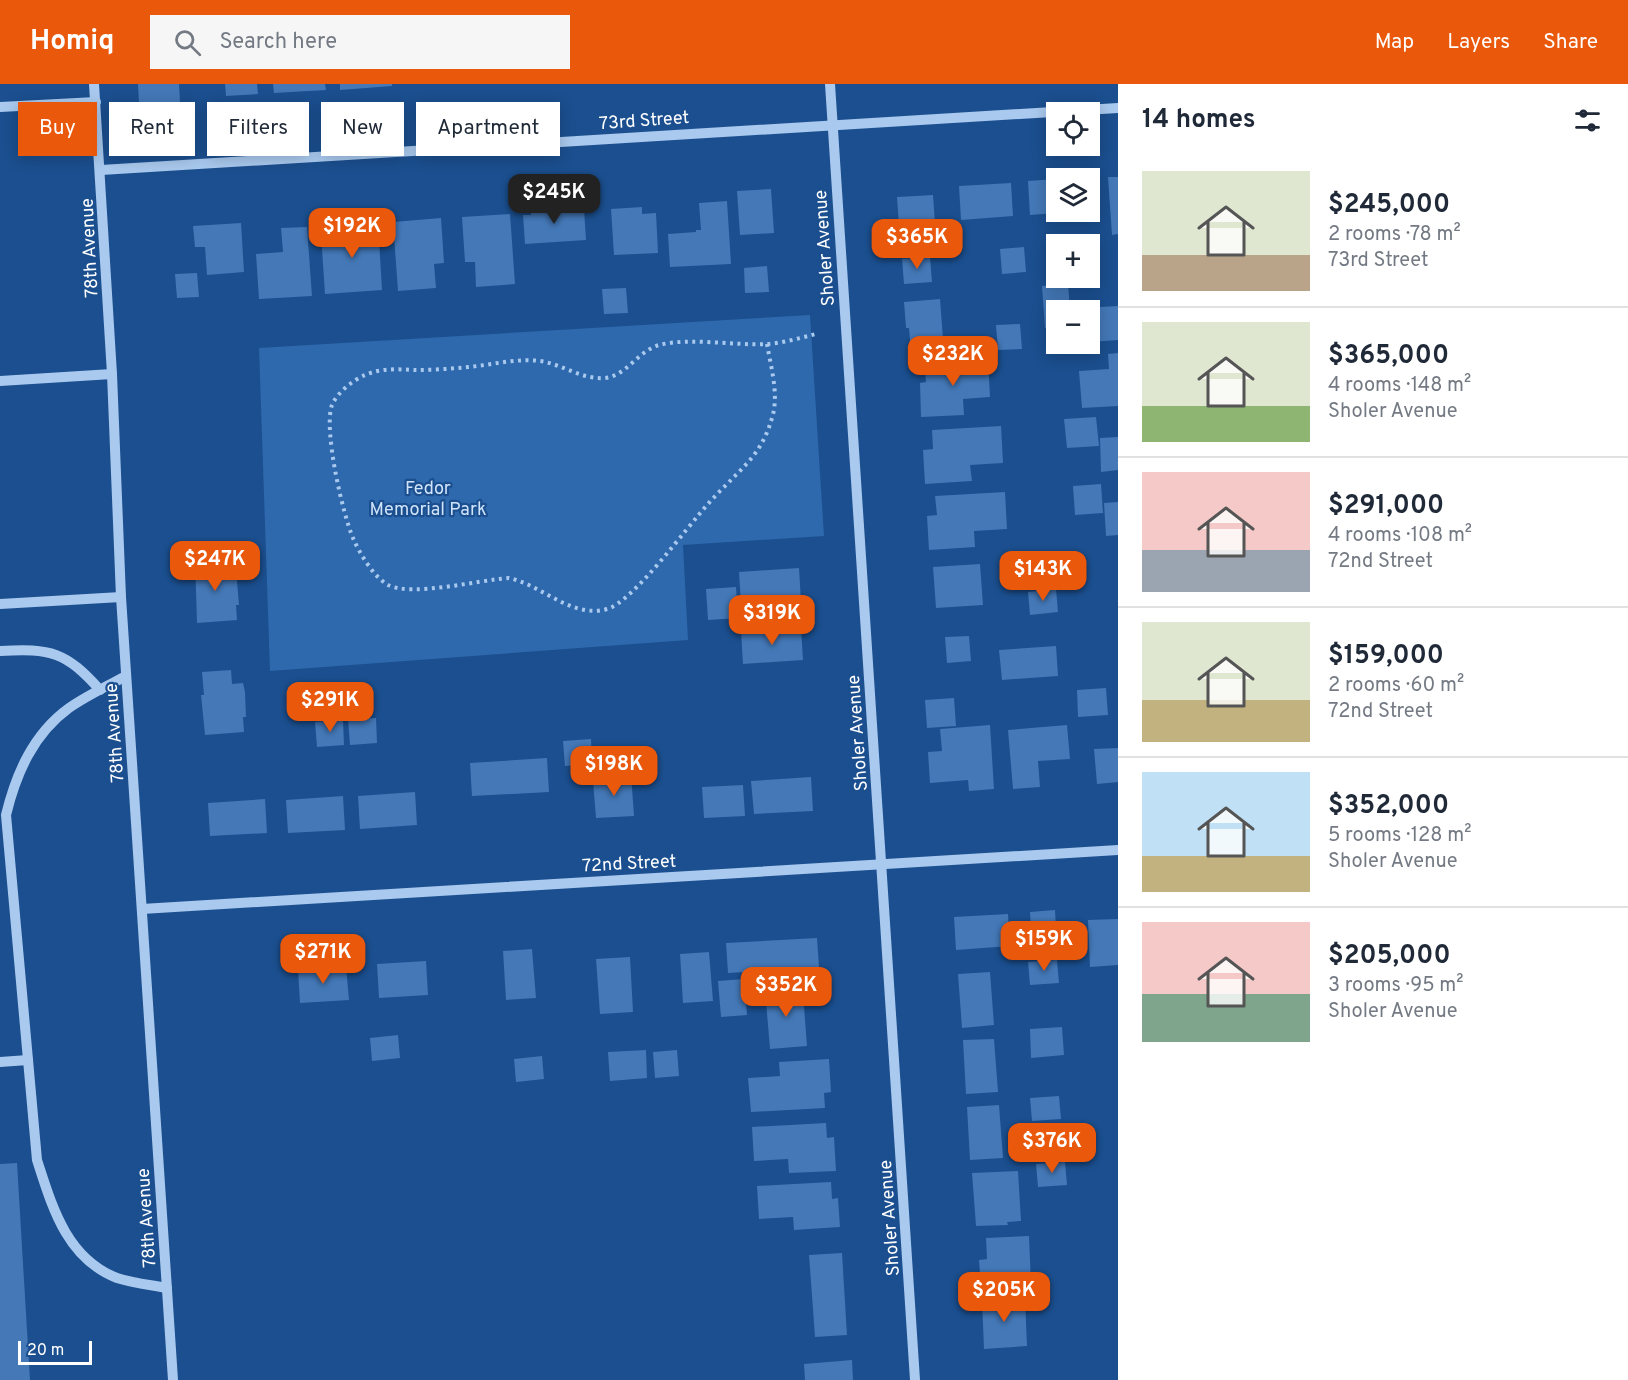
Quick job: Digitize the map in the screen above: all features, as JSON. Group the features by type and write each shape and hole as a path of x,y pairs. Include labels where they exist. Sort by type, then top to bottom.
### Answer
{"street":[{"name":"78th Avenue","path":"94,84 96,102"},
{"name":"Sholer Avenue","path":"830,84 883,864 915,1380"},
{"path":"0,107 18,106"},
{"name":"73rd Street","path":"101,170 1118,108"},
{"name":"78th Avenue","path":"97,116 112,374 121,597 173,1380"},
{"path":"0,381 112,374"},
{"path":"0,604 121,597"},
{"path":"0,651 36,650 57,654 70,660 100,690"},
{"path":"126,676 68,709 29,750 4,805 37,1160 52,1205 66,1236 89,1261 117,1278 166,1288"},
{"name":"72nd Street","path":"142,909 1118,850"},
{"path":"0,1062 28,1060"}],"path":[{"path":"767,344 775,405 772,419 760,444 750,459 634,591 617,606 606,610 589,610 570,606 522,581 509,578 404,589 389,585 375,575 353,538 344,505 329,427 332,405 346,388 365,375 392,368 415,370 541,361 589,377 607,378 617,374 641,354 657,346 672,343 767,344 816,334"}],"green space":[{"name":"Fedor Memorial Park","path":"810,315 824,536 683,545 688,640 270,671 259,348"}],"building":[{"path":"138,84 179,84 180,102 139,102"},
{"path":"225,84 257,84 258,94 226,96"},
{"path":"273,84 325,84 326,90 274,93"},
{"path":"340,84 392,84 392,86 340,90"},
{"path":"1108,177 1118,177 1118,234 1112,235"},
{"path":"1046,180 1046,214 1030,215 1028,181"},
{"path":"1011,183 1013,216 961,220 959,186"},
{"path":"771,189 774,233 740,235 737,191"},
{"path":"933,195 937,252 901,254 897,197"},
{"path":"727,201 731,264 670,267 668,234 701,230 699,203"},
{"path":"559,203 560,210 584,209 586,240 525,244 523,215 531,215 530,205"},
{"path":"642,207 642,214 656,213 658,253 614,255 611,209"},
{"path":"510,214 515,284 476,287 475,262 465,262 462,217"},
{"path":"441,218 444,263 434,264 436,288 398,291 393,222"},
{"path":"378,222 382,290 325,294 321,234 326,228 337,228 347,233 347,224"},
{"path":"241,223 244,272 207,275 205,247 195,247 193,226"},
{"path":"307,227 312,296 259,299 256,254 283,252 281,228"},
{"path":"1024,247 1026,272 1002,274 1000,249"},
{"path":"930,257 932,282 904,284 902,259"},
{"path":"767,266 769,292 745,293 744,268"},
{"path":"197,273 199,297 177,298 175,274"},
{"path":"1042,286 1068,288 1069,300 1046,300 1046,328 1045,328"},
{"path":"626,288 628,313 604,314 602,289"},
{"path":"940,299 943,339 910,341 909,328 906,328 904,302"},
{"path":"1118,306 1118,340 1100,341 1100,307"},
{"path":"1020,324 1022,349 998,350 996,325"},
{"path":"1118,353 1118,406 1082,408 1079,371 1109,369 1108,354"},
{"path":"988,360 990,397 963,399 964,415 921,417 920,383 926,382 924,364"},
{"path":"1096,417 1099,446 1067,448 1064,419"},
{"path":"1001,426 1003,463 970,465 972,481 925,484 923,450 933,449 932,430"},
{"path":"1118,437 1118,470 1101,472 1100,438"},
{"path":"1101,484 1103,513 1075,515 1073,486"},
{"path":"1005,492 1007,529 974,531 975,547 929,550 927,516 937,515 935,496"},
{"path":"1118,502 1118,535 1106,536 1104,503"},
{"path":"223,558 224,573 235,572 239,605 236,605 237,620 197,623 195,560"},
{"path":"980,564 983,605 936,608 933,567"},
{"path":"799,568 801,601 741,604 739,572"},
{"path":"736,587 738,618 708,620 706,589"},
{"path":"1056,589 1058,612 1030,615 1028,592"},
{"path":"801,627 803,660 743,664 741,631"},
{"path":"969,636 971,661 947,663 945,637"},
{"path":"1056,646 1058,676 1002,680 999,650"},
{"path":"231,670 232,684 243,683 245,692 244,732 205,735 201,695 204,695 202,672"},
{"path":"1106,688 1108,715 1078,717 1077,690"},
{"path":"954,698 956,726 927,728 925,700"},
{"path":"376,718 377,743 350,745 348,719"},
{"path":"343,720 344,745 317,747 315,722"},
{"path":"990,725 994,789 969,791 968,780 930,783 928,752 942,751 940,729"},
{"path":"1067,725 1070,759 1038,761 1040,787 1013,789 1008,730"},
{"path":"591,739 592,764 565,766 563,741"},
{"path":"1118,748 1118,782 1097,784 1094,749"},
{"path":"547,758 549,792 472,796 470,763"},
{"path":"631,774 634,816 596,818 593,781 604,780 604,775"},
{"path":"811,777 813,811 754,814 751,781"},
{"path":"743,785 745,816 704,818 702,787"},
{"path":"415,792 417,825 360,829 358,796"},
{"path":"343,796 345,830 288,833 286,800"},
{"path":"265,799 267,833 210,836 208,803"},
{"path":"1055,910 1057,946 1032,947 1030,912"},
{"path":"1008,914 1010,946 956,950 954,917"},
{"path":"1118,919 1118,965 1090,967 1088,920"},
{"path":"817,938 819,967 728,973 726,943"},
{"path":"532,949 536,998 506,1000 503,951"},
{"path":"709,952 713,1001 683,1003 680,954"},
{"path":"630,957 633,1012 600,1014 596,959"},
{"path":"1057,960 1059,983 1030,985 1028,962"},
{"path":"426,961 428,995 379,998 377,964"},
{"path":"346,966 349,1000 300,1003 298,969"},
{"path":"990,972 994,1025 962,1028 958,974"},
{"path":"744,979 747,1015 721,1017 718,981"},
{"path":"796,987 796,994 803,993 807,1046 770,1049 765,989"},
{"path":"1062,1027 1064,1055 1031,1058 1030,1029"},
{"path":"398,1035 400,1058 372,1061 370,1038"},
{"path":"994,1039 998,1092 966,1094 963,1040"},
{"path":"646,1050 647,1078 610,1081 608,1052"},
{"path":"677,1050 679,1076 655,1078 653,1052"},
{"path":"542,1056 544,1079 516,1082 514,1059"},
{"path":"829,1059 831,1092 824,1093 825,1108 751,1112 748,1078 780,1076 779,1062"},
{"path":"1059,1096 1061,1119 1032,1121 1030,1098"},
{"path":"999,1105 1003,1158 970,1160 967,1107"},
{"path":"826,1123 827,1138 834,1137 836,1171 789,1173 788,1159 754,1161 752,1127"},
{"path":"1065,1162 1067,1185 1038,1187 1036,1164"},
{"path":"17,1163 30,1380 0,1380 0,1164"},
{"path":"1018,1171 1021,1221 1007,1222 1008,1225 976,1226 972,1173"},
{"path":"831,1182 832,1199 838,1198 840,1227 794,1230 793,1217 759,1219 757,1186"},
{"path":"1029,1236 1031,1284 981,1287 979,1260 987,1259 986,1238"},
{"path":"842,1253 847,1335 815,1337 809,1255"},
{"path":"1025,1298 1027,1346 984,1349 982,1300"},
{"path":"852,1360 853,1380 805,1380 804,1364"}]}
